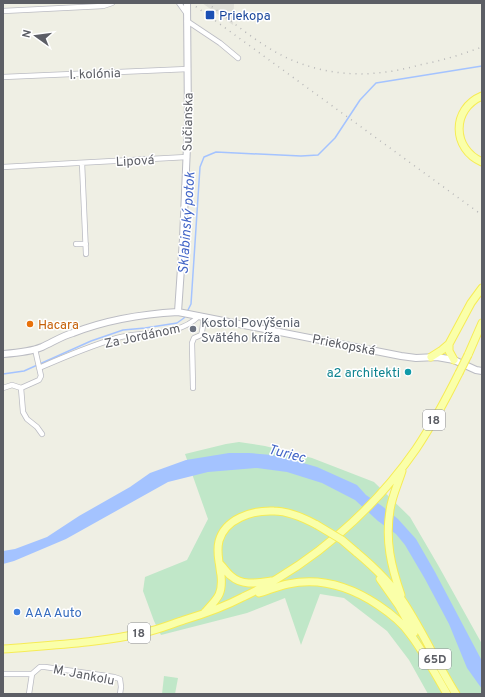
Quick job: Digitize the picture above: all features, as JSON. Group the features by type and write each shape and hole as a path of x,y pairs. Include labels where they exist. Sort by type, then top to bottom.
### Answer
{"main road":[{"path":"482,96 470,103 463,113 460,119 459,133 463,146 467,152 482,162"},
{"path":"431,357 449,344 471,303 482,288"},
{"name":"18","path":"3,649 95,641 159,629 204,614 243,597 273,581 320,550 357,518 380,494 404,465 430,428 468,355 482,322"},
{"path":"449,344 449,351 454,360"},
{"path":"404,465 394,492 388,524 390,559 404,603"},
{"path":"204,614 221,591 222,583 220,564 217,556 219,541 222,533 229,524 244,516 253,513 274,511 297,516 317,525 342,540 381,574 404,603"},
{"path":"220,564 230,576 238,581 254,583 273,581"},
{"path":"372,567 399,606 425,656"},
{"path":"243,597 300,582 328,583 341,586 368,599 395,618 410,633 425,656"},
{"name":"65D","path":"404,603 456,694"},
{"name":"65D","path":"425,656 447,694"}],"street":[{"path":"3,12 103,6 112,3"},
{"path":"179,3 187,18 220,42 238,58"},
{"name":"Sučianska","path":"180,312 188,123 187,3"},
{"name":"I. kolónia","path":"3,77 188,69"},
{"name":"Lipová","path":"3,167 187,157"},
{"path":"82,163 86,254"},
{"path":"76,244 86,244"},
{"name":"Priekopská","path":"3,354 18,353 35,349 73,333 112,321 148,315 180,312 401,356 416,358 431,357 454,360 482,372"},
{"path":"193,388 192,343 194,338 201,335 198,316"},
{"name":"Za Jordánom","path":"39,368 79,351 127,335 170,331 180,328 198,316"},
{"path":"3,388 12,385 21,388 39,380 41,376 35,349"},
{"path":"21,388 23,412 27,419 42,434"},
{"name":"M. Jankolu","path":"32,674 40,667 46,667 114,677 120,679 120,694"},
{"path":"3,674 32,674 29,694"}],"shaded area":[{"path":"202,3 234,3 233,25"}],"green space":[{"path":"239,442 265,446 312,458 374,482 410,517 482,644 482,694 428,694 409,660 387,631 344,598 320,594 301,645 285,598 247,613 161,635 143,591 145,577 187,560 208,519 185,454"},
{"path":"164,676 178,678 175,694 162,694"}],"water":[{"path":"229,453 272,455 317,467 357,485 366,495 398,519 416,539 482,661 482,689 467,668 449,624 425,579 405,545 396,534 378,521 355,500 322,483 287,472 257,468 208,472 168,482 66,539 14,561 3,564 3,551 15,549 47,537 79,516 130,487 150,473 186,460"}],"waterway":[{"name":"Sklabinský potok","path":"187,312 191,304 200,167 204,157 216,152 301,156 318,155 335,138 360,100 376,83 482,66"},
{"name":"Sklabinský potok","path":"3,374 24,371 91,341 123,330 177,323 185,316"}],"railway":[{"path":"191,3 482,215"},
{"path":"207,3 256,39 287,58 311,67 335,72 360,74 395,71 446,59 482,47"}],"place":[{"name":"Priekopa","path":"210,15"},
{"name":"Hacara","path":"30,324"},
{"name":"Kostol Povýšenia Svätého kríža","path":"193,329"},
{"name":"a2 architekti","path":"408,372"},
{"name":"AAA Auto","path":"17,612"}],"water label":[{"name":"Turiec","path":"287,453"}]}
